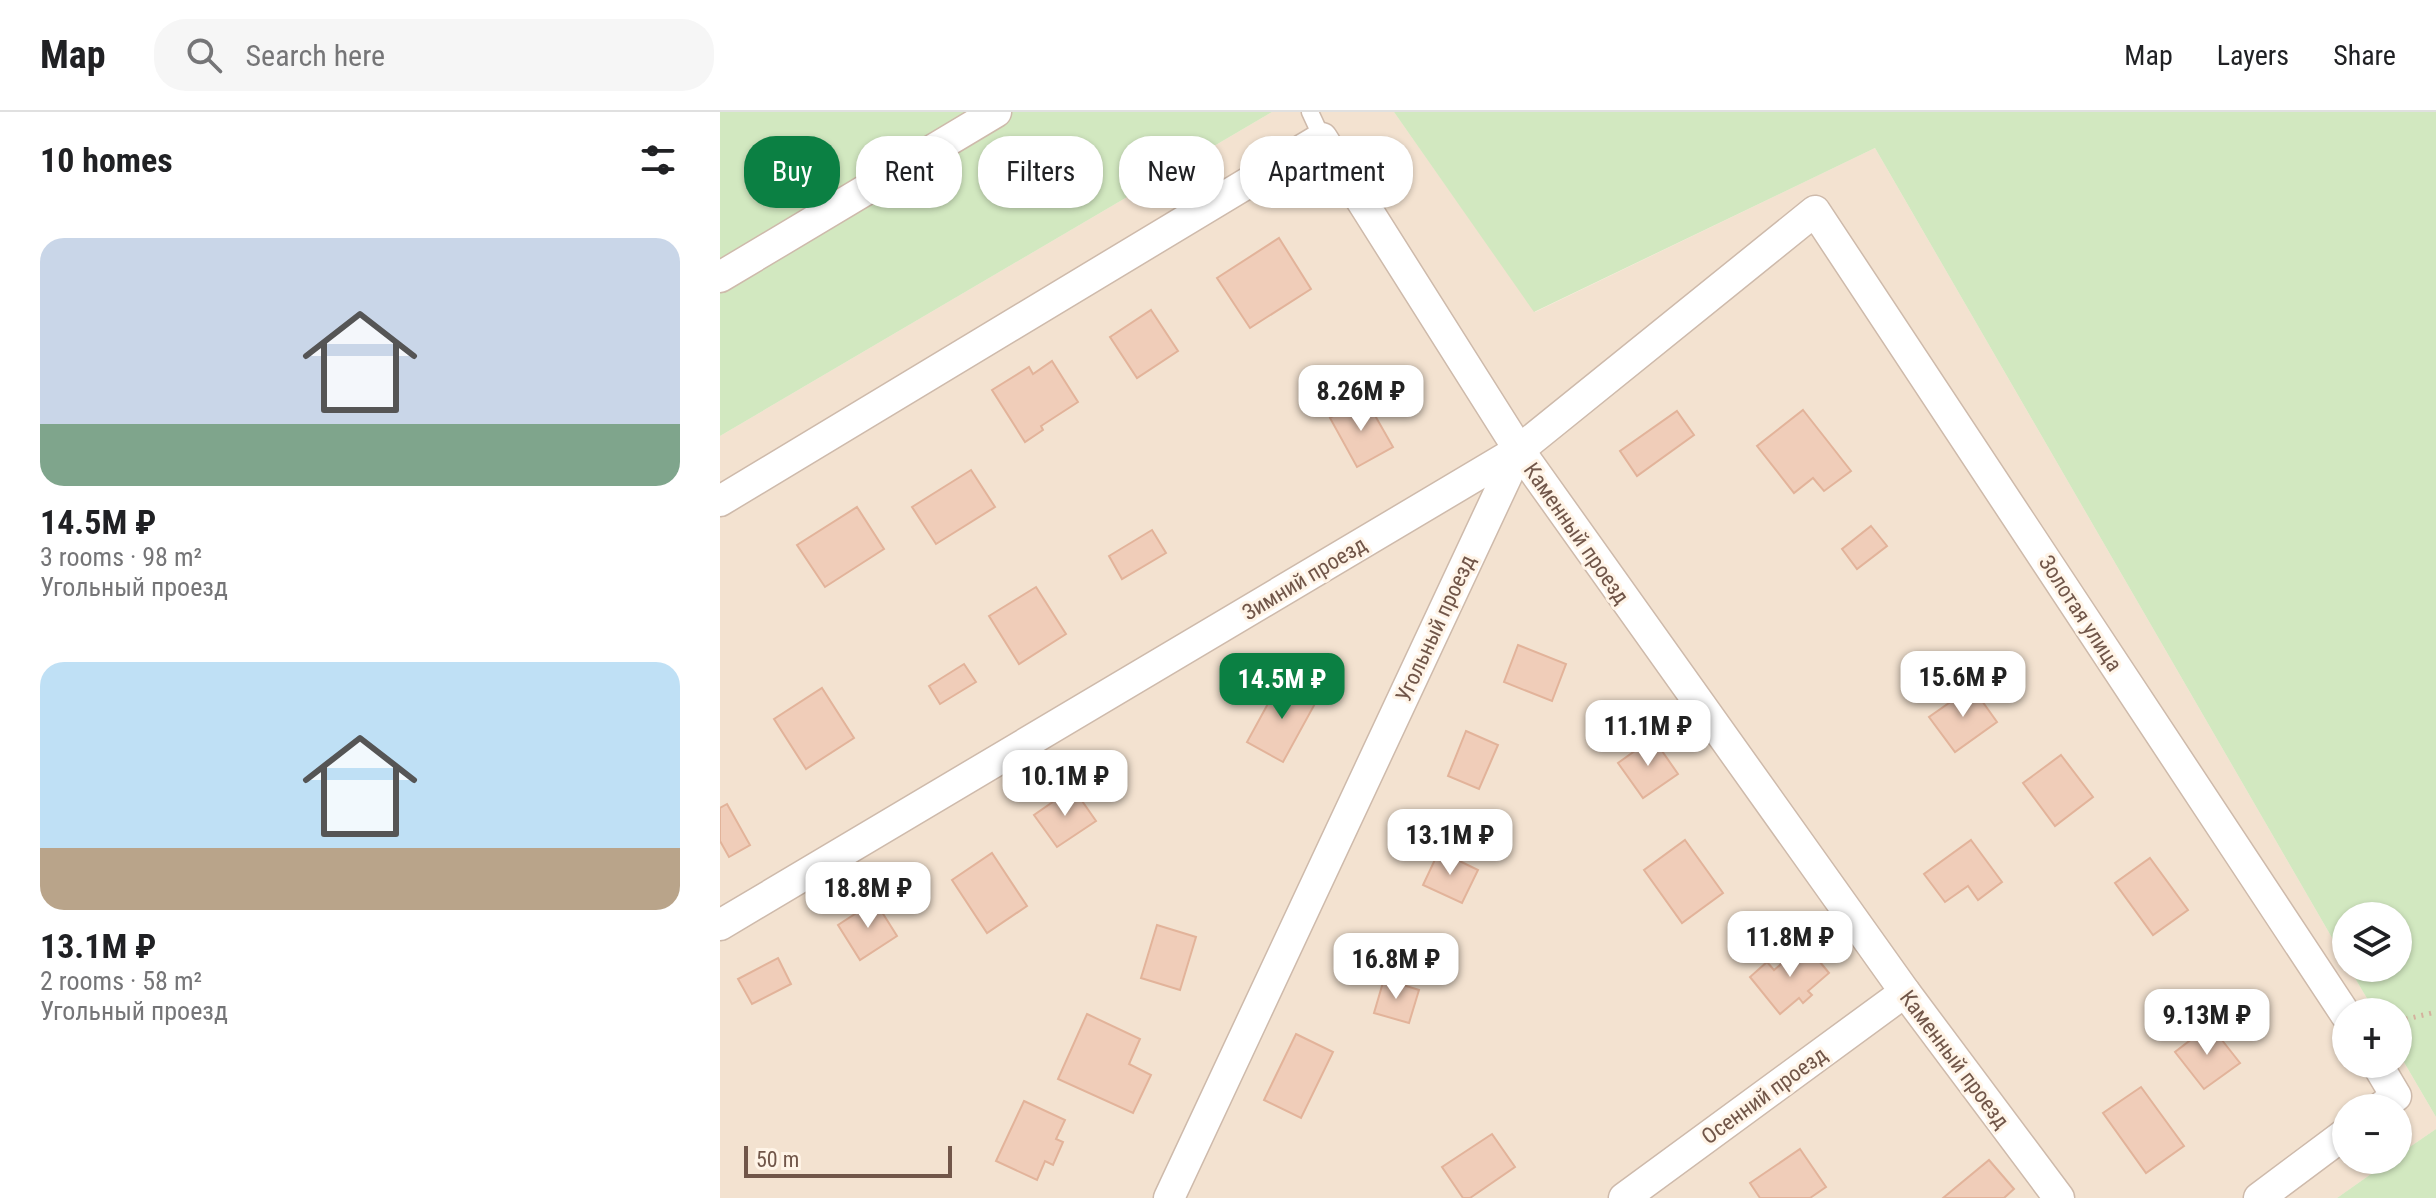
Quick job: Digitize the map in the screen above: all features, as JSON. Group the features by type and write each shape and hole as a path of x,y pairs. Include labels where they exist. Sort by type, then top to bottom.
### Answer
{"street":[{"path":"720,277 996,112"},
{"path":"720,501 1316,125"},
{"name":"Каменный проезд","path":"1316,125 1519,450 1905,992 2059,1198"},
{"name":"Зимний проезд","path":"720,925 1519,450 1815,211"},
{"name":"Золотая улица","path":"1815,211 2335,998"},
{"name":"Угольный проезд","path":"1169,1198 1519,450"},
{"name":"Осенний проезд","path":"1624,1198 1905,992"},
{"path":"2259,1198 2332,1143"}],"path":[{"path":"2412,1018 2436,1012"}],"shaded area":[{"path":"1272,112 1394,112 1411,136 1240,136 1240,208 1413,208 1413,139 1535,312 1875,148 2332,938 2332,982 2357,982 2367,998 2332,998 2332,1078 2412,1076 2436,1117 2436,1129 2412,1145 2412,1094 2332,1094 2332,1174 2371,1174 2337,1198 720,1198 720,436 1119,202 1119,208 1224,208 1224,140"}],"green space":[{"path":"720,112 1272,112 1224,140 1224,136 1119,136 1119,202 720,436"},
{"path":"1394,112 2436,112 2436,1117 2412,1076 2412,998 2367,998 2357,982 2412,982 2412,902 2332,902 2332,938 1875,148 1534,312"},
{"path":"2436,1129 2436,1198 2337,1198 2371,1174 2412,1174 2412,1145"}],"building":[{"path":"1279,238 1311,289 1250,328 1217,278"},
{"path":"1151,310 1178,351 1137,378 1110,337"},
{"path":"1052,361 1078,402 1041,426 1043,430 1025,442 992,390 1029,367 1033,374"},
{"path":"1365,398 1393,447 1357,467 1330,418"},
{"path":"1803,410 1851,471 1824,491 1813,478 1794,493 1757,446"},
{"path":"1677,411 1694,435 1637,476 1620,451"},
{"path":"971,470 995,507 936,544 912,507"},
{"path":"857,507 884,549 825,587 797,545"},
{"path":"1871,526 1887,546 1857,569 1842,549"},
{"path":"1152,530 1166,553 1122,579 1109,556"},
{"path":"1036,587 1066,634 1019,664 989,616"},
{"path":"1518,645 1566,664 1552,701 1504,682"},
{"path":"964,664 976,682 940,704 929,686"},
{"path":"1281,680 1317,700 1283,762 1247,742"},
{"path":"1972,687 1997,722 1955,752 1929,717"},
{"path":"822,688 854,738 806,769 774,719"},
{"path":"1466,731 1498,745 1479,789 1448,776"},
{"path":"1653,738 1678,774 1643,798 1618,763"},
{"path":"2061,755 2093,797 2055,826 2023,783"},
{"path":"1073,788 1096,821 1057,847 1034,815"},
{"path":"727,804 750,845 729,857 720,841 720,808"},
{"path":"1685,840 1723,893 1682,923 1644,870"},
{"path":"1971,840 2002,882 1978,900 1968,886 1945,902 1924,874"},
{"path":"1439,851 1478,870 1462,903 1423,885"},
{"path":"992,853 1027,906 987,933 952,880"},
{"path":"2150,858 2188,910 2153,935 2115,883"},
{"path":"875,901 897,936 860,960 838,925"},
{"path":"1157,925 1196,937 1180,990 1141,978"},
{"path":"1805,944 1829,973 1808,991 1812,995 1803,1003 1799,998 1780,1014 1750,977 1767,962 1774,970"},
{"path":"778,958 791,984 752,1004 738,979"},
{"path":"1384,979 1419,990 1409,1023 1374,1013"},
{"path":"1087,1014 1140,1039 1129,1064 1151,1075 1133,1113 1058,1079"},
{"path":"2210,1025 2240,1063 2204,1089 2175,1052"},
{"path":"1296,1034 1333,1052 1301,1118 1264,1100"},
{"path":"2141,1087 2184,1146 2146,1173 2103,1113"},
{"path":"1024,1101 1065,1120 1056,1139 1063,1142 1053,1165 1045,1161 1037,1180 996,1161"},
{"path":"1492,1134 1515,1167 1470,1198 1463,1198 1442,1167"},
{"path":"1800,1149 1826,1187 1810,1198 1760,1198 1750,1183"},
{"path":"1989,1160 2014,1189 2004,1198 1943,1198"}]}
